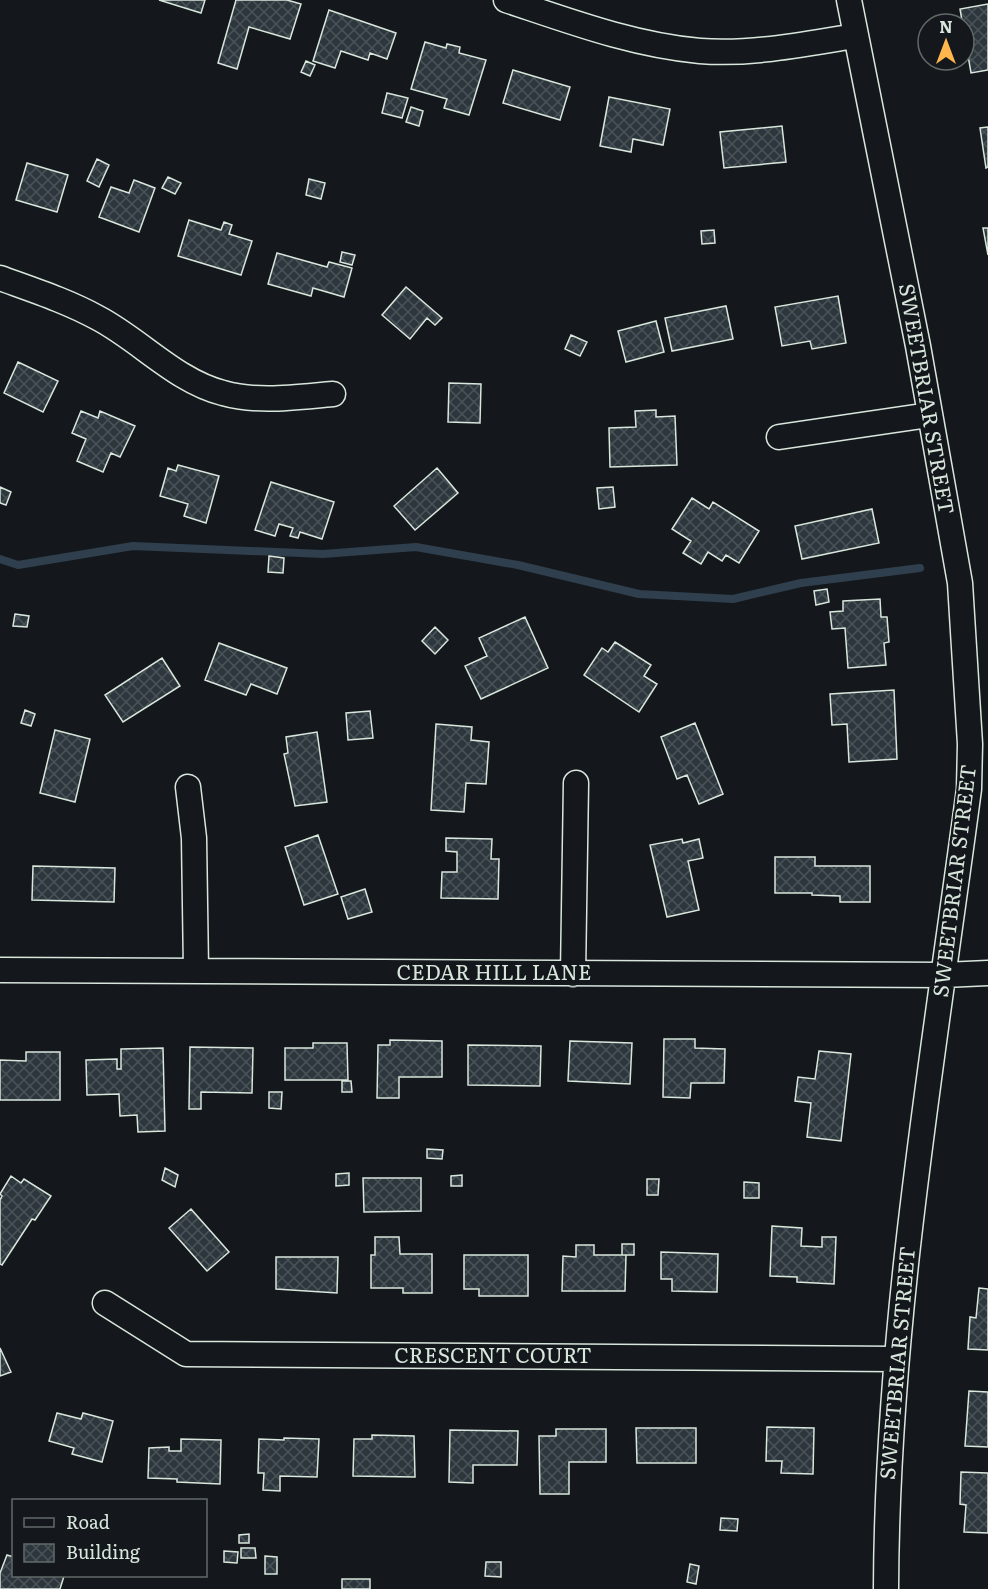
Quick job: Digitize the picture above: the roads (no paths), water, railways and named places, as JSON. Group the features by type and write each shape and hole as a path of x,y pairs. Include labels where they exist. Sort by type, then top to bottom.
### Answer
{"street":[{"path":"506,0 610,34 659,45 701,51 743,51 855,36"},
{"name":"SWEETBRIAR STREET","path":"849,0 960,584 970,744 969,789 896,1359 886,1516 886,1589"},
{"path":"0,278 41,292 99,318 200,385 215,391 248,398 333,394"},
{"path":"778,437 929,415"},
{"path":"573,974 576,783"},
{"path":"188,787 194,838 196,970"},
{"name":"CEDAR HILL LANE","path":"0,970 573,974 945,975 988,973"},
{"name":"CRESCENT COURT","path":"105,1303 186,1354 896,1359"}],"waterway":[{"path":"0,559 18,565 133,546 323,554 416,547 518,565 639,594 733,599 801,583 920,568"}]}
